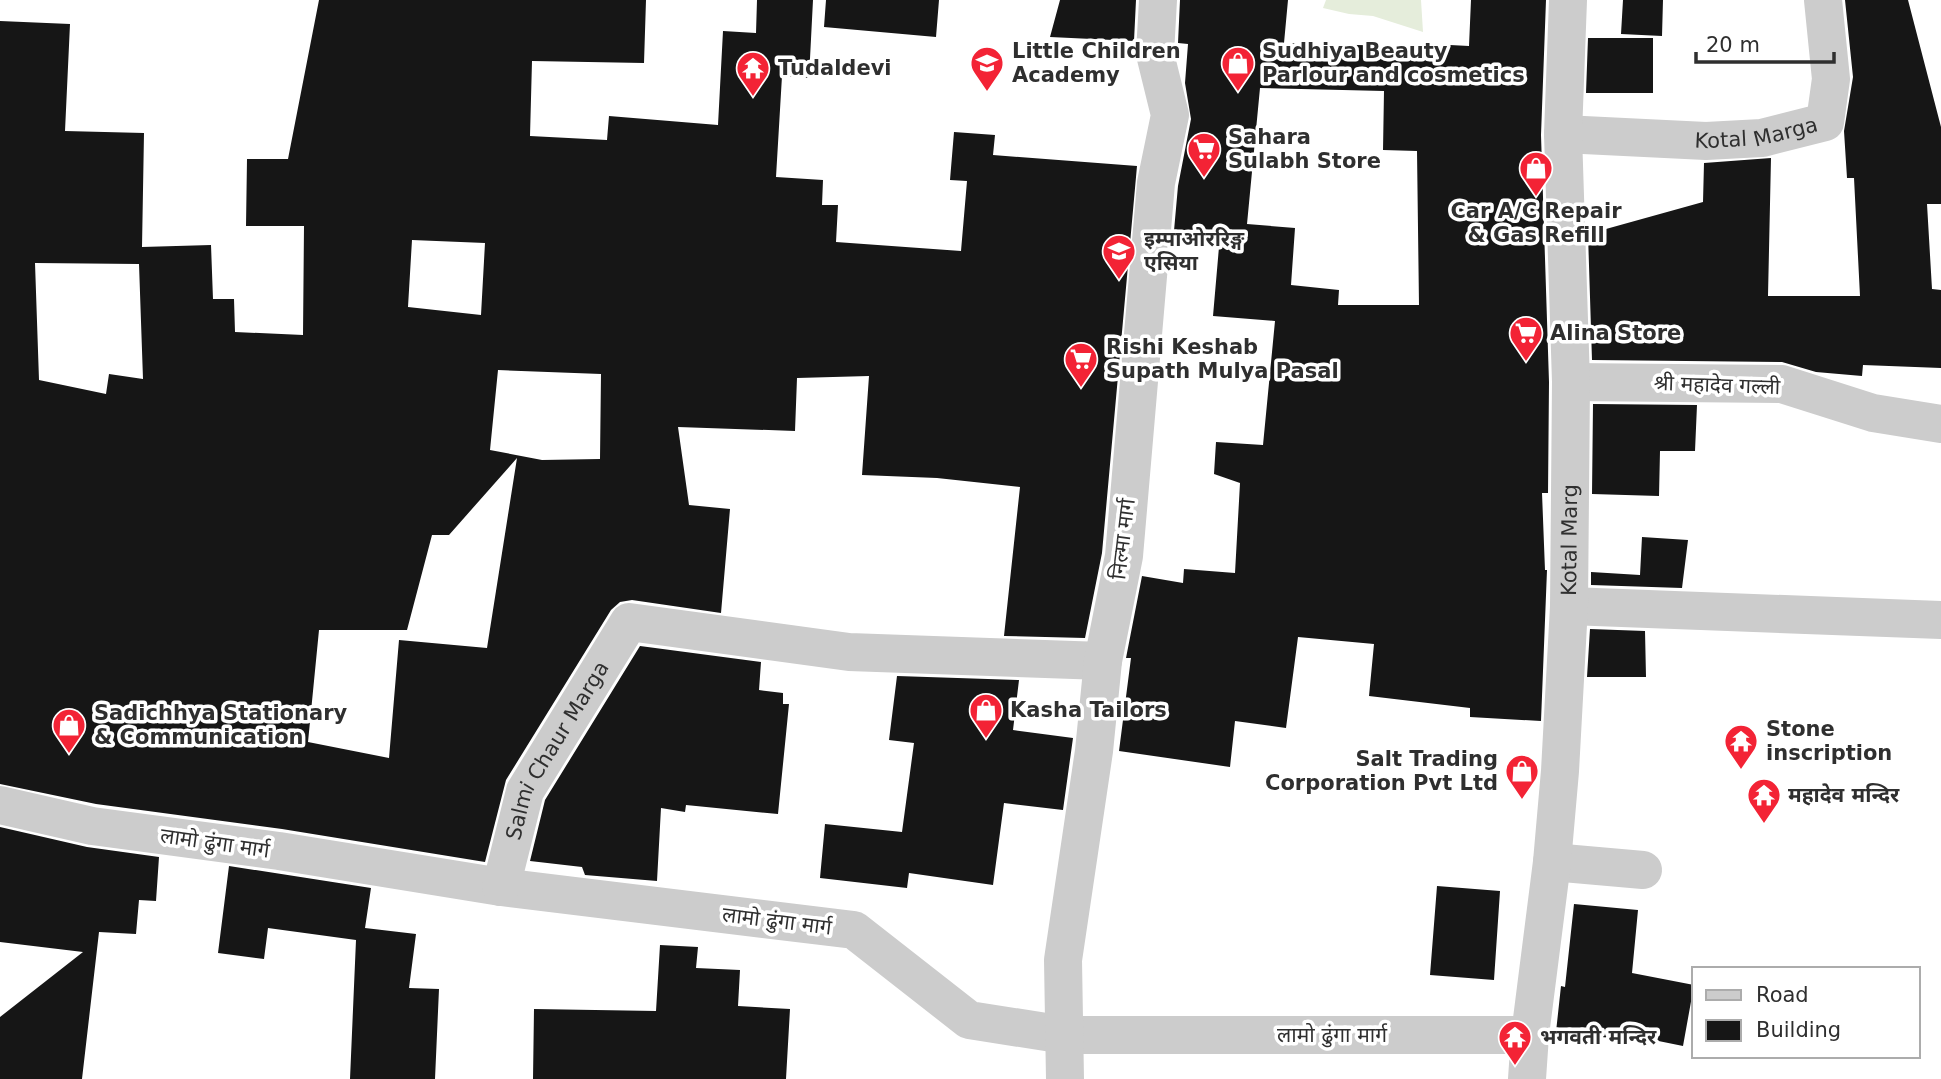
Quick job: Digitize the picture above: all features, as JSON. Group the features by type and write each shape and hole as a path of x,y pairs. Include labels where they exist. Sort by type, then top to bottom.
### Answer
{"street":[{"name":"निल्मा मार्ग","path":"1065,1079 1063,960 1094,751 1103,661 1124,556 1156,183 1170,115 1155,54 1158,0"},
{"name":"Kotal Marg","path":"1527,1079 1552,862 1569,606 1571,382 1563,134 1568,0"},
{"name":"Kotal Marga","path":"1563,134 1706,141 1762,138 1825,122 1831,79 1823,0"},
{"name":"श्री महादेव गल्ली","path":"1571,382 1782,384 1873,413 1941,424"},
{"path":"1569,606 1941,621"},
{"name":"Salmi Chaur Marga","path":"501,887 524,791 629,622 849,652 1103,661"},
{"name":"लामो ढुंगा मार्ग","path":"0,805 92,827 279,851 501,887 854,930 969,1020 1065,1035 1530,1035"},
{"path":"1552,862 1643,870"}],"green space":[{"path":"1326,0 1421,0 1423,32 1373,16 1323,8"}],"building":[{"path":"319,0 646,0 644,63 532,61 530,136 607,140 609,116 718,125 723,31 756,33 757,0 813,0 809,78 782,76 776,177 823,180 822,205 838,205 836,242 961,251 967,181 950,180 954,132 995,135 993,155 1137,166 1102,553 1085,638 1004,636 1020,487 937,478 862,475 869,376 797,378 795,431 678,427 689,505 730,509 721,613 632,600 620,602 611,610 506,780 485,862 282,829 96,804 0,784 0,21 70,24 65,131 144,133 142,247 211,245 213,299 234,299 235,332 303,335 304,226 246,226 247,159 288,159","holes":["412,240 485,243 481,315 408,307","35,263 139,264 143,379 109,374 106,394 39,380","498,370 601,374 600,459 542,460 490,450","517,458 487,648 399,640 389,758 308,742 319,630 407,630 432,535 449,535"]},
{"path":"826,0 939,0 936,37 824,27"},
{"path":"1060,0 1136,0 1134,41 1050,37"},
{"path":"1180,0 1288,0 1284,43 1431,47 1431,44 1469,46 1471,0 1546,0 1541,135 1549,382 1548,493 1542,493 1547,570 1541,721 1470,717 1470,708 1369,696 1374,644 1298,637 1286,728 1235,721 1230,767 1119,751 1131,658 1126,658 1142,576 1183,583 1184,569 1235,573 1240,483 1214,474 1216,442 1263,445 1275,321 1213,316 1219,247 1173,242 1178,186 1191,119 1185,83 1188,44 1178,43","holes":["1260,88 1384,91 1383,150 1417,151 1419,305 1338,305 1339,290 1291,285 1295,228 1247,224"]},
{"path":"1623,0 1663,0 1662,36 1621,34"},
{"path":"1845,0 1908,0 1941,127 1941,204 1927,204 1932,289 1941,290 1941,368 1863,365 1862,376 1816,372 1782,362 1592,360 1588,234 1703,202 1704,163 1771,158 1768,296 1860,296 1854,178 1847,178 1844,131 1853,77"},
{"path":"1588,38 1653,38 1653,93 1586,93"},
{"path":"1593,404 1697,405 1695,451 1660,451 1659,496 1592,494"},
{"path":"1642,537 1688,540 1682,588 1591,585 1591,572 1640,575"},
{"path":"1590,629 1645,631 1646,677 1587,677"},
{"path":"640,646 761,662 759,690 783,693 783,704 789,704 778,814 686,805 685,812 661,808 657,881 585,875 582,867 530,861 545,800"},
{"path":"897,676 1019,680 1013,730 1073,738 1063,810 1004,803 993,885 909,873 907,888 820,878 825,824 902,832 914,743 889,740"},
{"path":"0,827 87,847 159,857 156,901 139,900 136,934 99,932 82,1079 0,1079 0,1017 83,952 0,942"},
{"path":"229,866 371,888 365,928 416,934 409,988 439,989 435,1079 350,1079 356,940 268,928 264,959 218,953"},
{"path":"1437,886 1500,891 1494,980 1430,975"},
{"path":"1574,904 1638,910 1632,973 1692,985 1683,1046 1629,1035 1629,1040 1556,1032 1561,986 1565,987"},
{"path":"660,945 698,947 696,968 740,970 738,1006 790,1009 786,1079 533,1079 534,1009 656,1011"}],"place":[{"name":"Little Children Academy","path":"987,93"},
{"name":"Sudhiya Beauty Parlour and cosmetics","path":"1238,93"},
{"name":"Tudaldevi","path":"753,98"},
{"name":"Sahara Sulabh Store","path":"1204,179"},
{"name":"Car A/C Repair & Gas Refill","path":"1536,198"},
{"name":"इम्पाओररिङ्ग एसिया","path":"1119,281"},
{"name":"Alina Store","path":"1526,363"},
{"name":"Rishi Keshab Supath Mulya Pasal","path":"1081,389"},
{"name":"Kasha Tailors","path":"986,740"},
{"name":"Sadichhya Stationary & Communication","path":"69,755"},
{"name":"Stone inscription","path":"1741,771"},
{"name":"Salt Trading Corporation Pvt Ltd","path":"1522,801"},
{"name":"महादेव मन्दिर","path":"1764,825"},
{"name":"भगवती मन्दिर","path":"1515,1067"}]}
